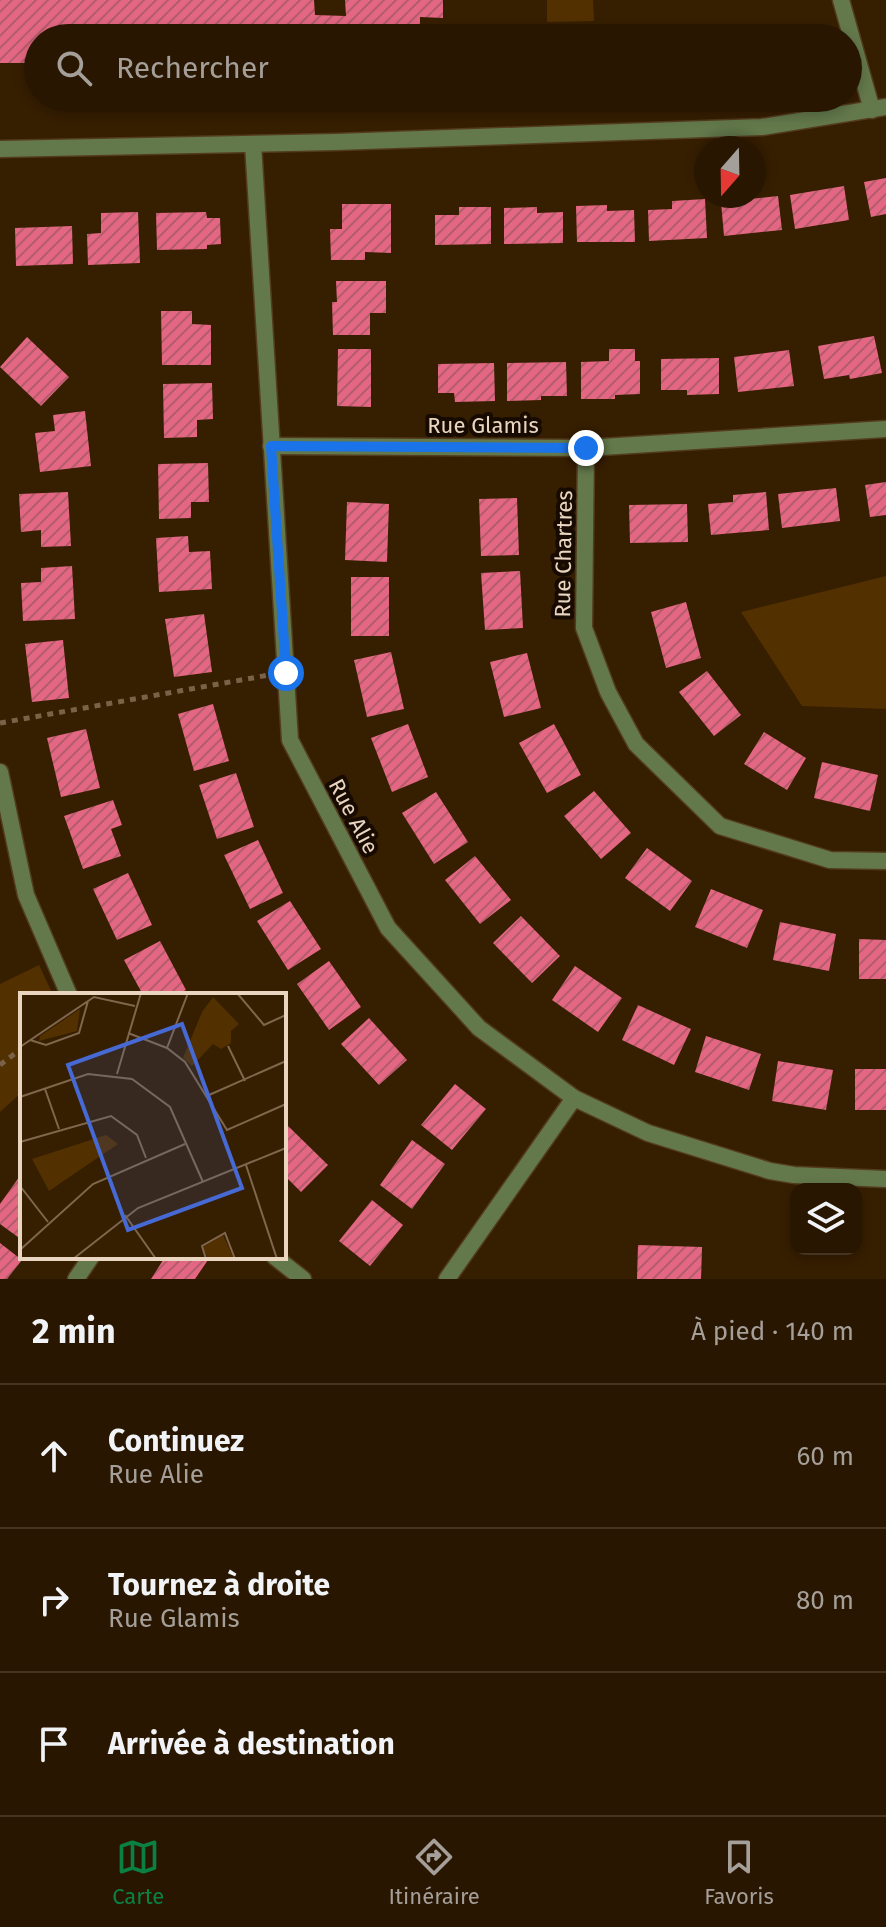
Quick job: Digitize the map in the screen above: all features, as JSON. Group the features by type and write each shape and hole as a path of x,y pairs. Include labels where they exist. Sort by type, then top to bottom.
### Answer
{"street":[{"path":"841,0 849,24"},
{"path":"862,60 879,109"},
{"path":"0,149 762,127 860,112"},
{"name":"Rue Alie","path":"253,144 290,740 388,928 479,1028 574,1098 648,1133 770,1171 886,1179"},
{"name":"Rue Glamis","path":"271,446 586,448 886,429"},
{"name":"Rue Chartres","path":"586,448 584,628 608,692 636,744 720,826 830,860 886,861"},
{"path":"0,772 26,895 68,993"},
{"path":"447,1279 574,1098"},
{"path":"76,1279 90,1259"},
{"path":"278,1259 303,1279"}],"path":[{"path":"0,723 286,673"},
{"path":"0,1065 20,1050"}],"shaded area":[{"path":"547,0 593,0 594,21 547,22"},
{"path":"886,576 886,709 802,706 741,612"},
{"path":"39,965 52,993 20,993 20,1094 0,1112 0,984"}],"building":[{"path":"0,0 314,0 315,15 346,16 345,0 443,0 443,18 420,17 420,24 24,24 24,63 0,63"},
{"path":"886,178 886,214 871,217 864,182"},
{"path":"844,186 849,220 795,229 790,195"},
{"path":"778,196 782,230 724,236 722,208 766,208 766,197"},
{"path":"694,200 694,208 705,208 707,238 649,241 648,210 672,209 672,201"},
{"path":"342,204 391,204 391,253 365,252 365,260 331,260 330,229 342,229"},
{"path":"607,205 607,211 634,210 635,242 577,242 576,206"},
{"path":"459,207 491,207 491,244 435,245 435,215 459,215"},
{"path":"537,207 537,213 563,212 563,243 504,244 504,208"},
{"path":"138,212 140,263 88,265 87,234 101,233 101,213"},
{"path":"206,212 207,218 220,218 221,244 207,245 207,249 157,250 156,213"},
{"path":"72,226 73,264 16,266 15,228"},
{"path":"336,281 386,281 386,313 370,313 370,335 333,335 332,302 337,302"},
{"path":"161,311 192,311 192,324 211,325 211,365 162,365"},
{"path":"874,336 882,373 850,379 849,375 824,379 818,346"},
{"path":"27,337 69,377 41,406 0,367"},
{"path":"338,349 371,349 371,407 337,406"},
{"path":"609,349 635,349 635,361 640,361 640,394 615,395 615,399 581,399 581,362 609,361"},
{"path":"789,350 794,386 738,392 734,357"},
{"path":"719,358 719,394 687,395 687,390 661,390 661,359"},
{"path":"566,362 567,396 507,401 507,363"},
{"path":"494,363 495,401 455,402 454,393 438,393 438,364"},
{"path":"212,383 213,419 197,420 197,437 164,438 163,384"},
{"path":"85,411 91,466 40,472 35,433 55,431 53,415"},
{"path":"208,463 209,502 191,502 191,518 159,519 158,464"},
{"path":"886,482 886,515 870,517 865,485"},
{"path":"836,488 840,521 782,528 778,494"},
{"path":"68,492 71,546 41,547 41,530 21,532 19,494"},
{"path":"766,492 769,530 711,535 708,504 733,502 733,495"},
{"path":"517,498 519,555 481,556 479,499"},
{"path":"347,502 389,504 387,562 345,560"},
{"path":"687,504 688,542 630,543 629,505"},
{"path":"188,536 189,552 210,551 212,589 159,592 156,538"},
{"path":"72,566 75,619 23,621 21,583 41,582 41,568"},
{"path":"520,571 523,628 485,630 481,573"},
{"path":"351,577 389,577 389,636 351,636"},
{"path":"686,602 701,658 666,668 651,612"},
{"path":"204,614 212,672 174,677 165,619"},
{"path":"63,640 69,698 32,702 25,644"},
{"path":"391,652 404,709 367,717 354,660"},
{"path":"527,653 541,708 504,717 490,662"},
{"path":"707,671 741,715 714,736 679,692"},
{"path":"213,704 229,761 194,771 178,714"},
{"path":"408,724 428,777 392,792 371,738"},
{"path":"554,724 581,775 547,793 519,743"},
{"path":"86,729 100,788 61,797 47,738"},
{"path":"764,732 806,758 787,790 744,764"},
{"path":"822,762 878,775 870,811 814,798"},
{"path":"236,773 254,827 217,839 199,785"},
{"path":"594,791 631,833 601,859 564,816"},
{"path":"436,792 468,842 434,864 402,813"},
{"path":"113,800 122,825 111,829 121,856 83,869 64,816"},
{"path":"258,840 283,893 250,909 224,855"},
{"path":"647,848 692,881 670,911 625,878"},
{"path":"475,856 511,900 480,924 445,880"},
{"path":"128,873 152,925 117,940 93,889"},
{"path":"711,889 763,910 747,948 695,927"},
{"path":"290,901 321,949 288,970 257,921"},
{"path":"521,916 560,956 532,983 493,943"},
{"path":"780,922 836,934 829,971 773,960"},
{"path":"859,939 886,940 886,979 859,979"},
{"path":"160,941 186,990 181,993 142,993 124,960"},
{"path":"329,961 361,1007 329,1030 297,984"},
{"path":"575,966 622,998 598,1032 552,1000"},
{"path":"638,1005 691,1029 674,1065 622,1040"},
{"path":"369,1018 407,1060 379,1085 341,1044"},
{"path":"706,1036 761,1054 749,1090 695,1072"},
{"path":"778,1061 833,1070 826,1110 772,1101"},
{"path":"855,1069 886,1069 886,1110 855,1110"},
{"path":"455,1084 486,1109 452,1150 421,1125"},
{"path":"286,1124 328,1165 301,1192 286,1177"},
{"path":"412,1140 445,1164 412,1209 380,1185"},
{"path":"20,1176 20,1239 0,1224 0,1204"},
{"path":"372,1200 403,1225 370,1266 339,1241"},
{"path":"0,1243 22,1260 7,1279 0,1279"},
{"path":"638,1245 702,1247 701,1279 637,1279"},
{"path":"164,1259 209,1259 195,1279 151,1279"}],"route":[{"path":"286,673 271,446 586,448"}]}
